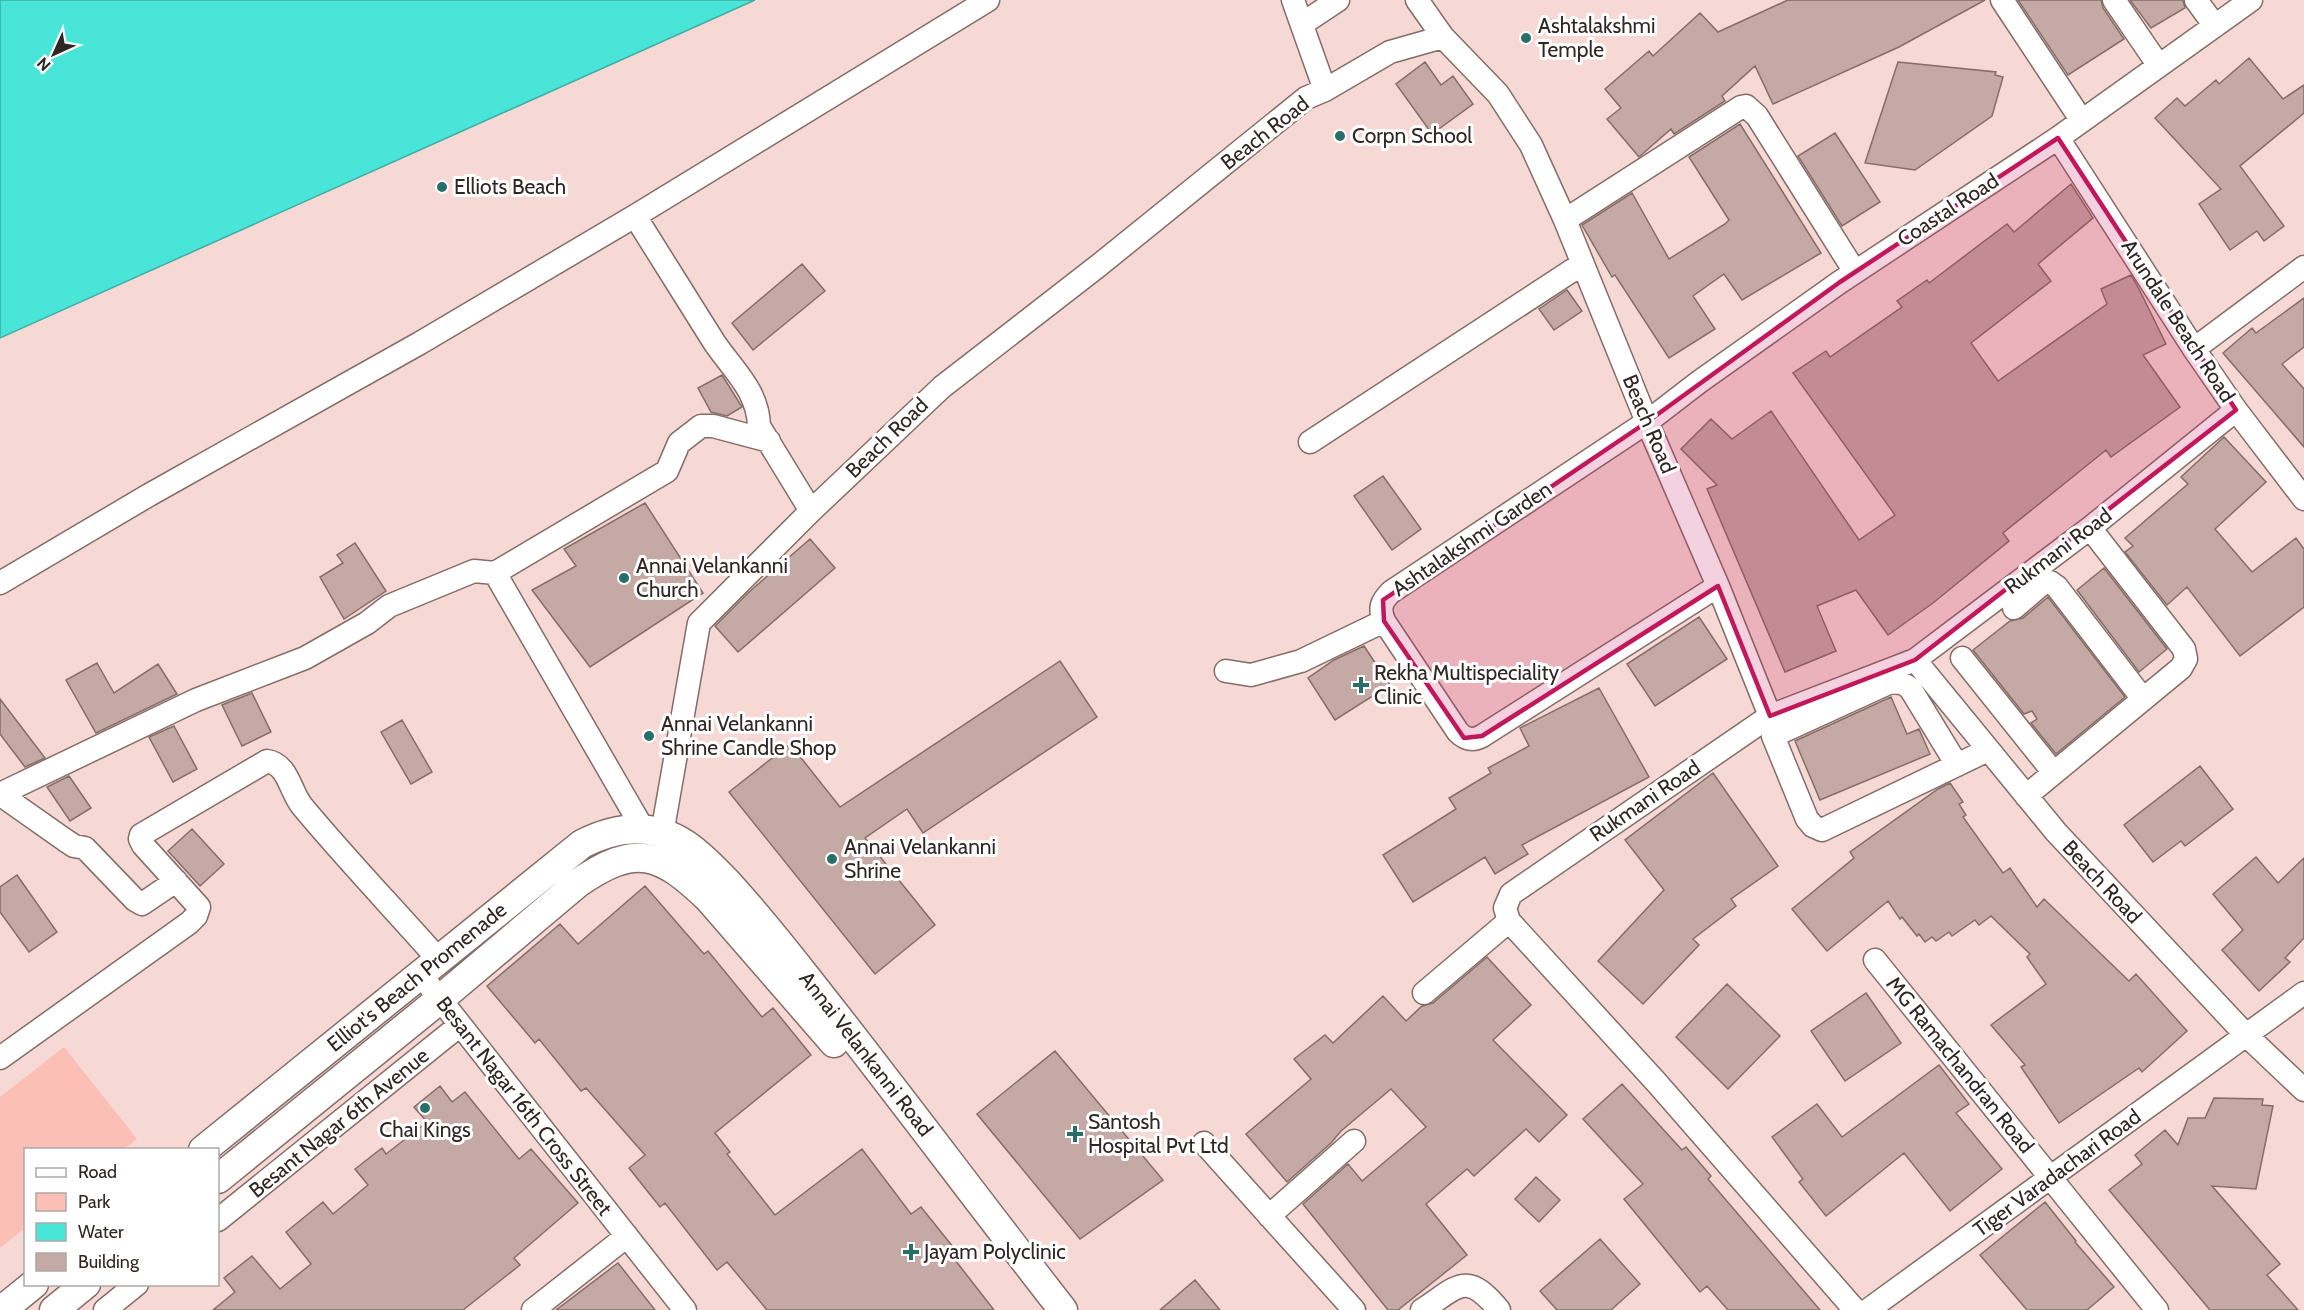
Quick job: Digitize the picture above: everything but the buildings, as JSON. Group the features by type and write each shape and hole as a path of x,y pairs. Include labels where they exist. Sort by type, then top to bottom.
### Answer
{"street":[{"path":"0,583 149,495 420,343 635,216 988,0"},
{"path":"1293,0 1325,90"},
{"path":"1302,24 1338,0"},
{"path":"1417,0 1443,37"},
{"path":"2002,0 2082,121"},
{"path":"2114,0 2164,62"},
{"path":"2128,0 2164,62"},
{"path":"2196,0 2215,26"},
{"name":"Coastal Road","path":"1647,422 1699,382 1856,272 2058,138 2251,0"},
{"name":"Beach Road","path":"652,832 699,623 811,511 942,387 1098,266 1306,98 1325,90 1390,52 1443,37 1503,103 1531,144 1718,586 1807,819 1813,826 1822,830 1957,765"},
{"path":"1565,220 1740,107 1746,106 1756,116 1856,272"},
{"name":"Arundale Beach Road","path":"2058,138 2194,349 2236,410 2304,499"},
{"path":"635,216 721,352 740,375 759,411 759,426 811,511"},
{"path":"1310,442 1582,264"},
{"path":"2194,349 2304,267"},
{"name":"Rukmani Road","path":"1509,921 1505,908 1511,894 1517,889 1772,726 1915,660 2090,528 2236,410"},
{"name":"Ashtalakshmi Garden","path":"1647,422 1391,592 1383,600 1380,611 1384,621 1458,732 1464,738 1471,740 1482,736 1718,586"},
{"path":"0,1058 189,922 196,916 199,907 176,880 142,904 135,900 85,848 74,846 0,795 175,710 305,658 367,622 389,606 474,571 495,573 667,471 679,443 701,426 713,426 769,441"},
{"path":"2026,796 2181,668 2186,659 2184,649 2090,528"},
{"path":"495,573 652,832"},
{"path":"2014,608 2043,584 2050,582 2057,587 2143,699"},
{"path":"1227,671 1251,675 1301,661 1384,621"},
{"path":"1962,658 2054,773"},
{"name":"Beach Road","path":"1915,660 2056,832 2246,1035 2304,1090"},
{"path":"1952,705 1980,681"},
{"path":"1772,726 1890,682 1902,682 1910,688 1957,765 1988,750"},
{"name":"Besant Nagar 16th Cross Street","path":"176,880 143,845 141,835 267,761 275,762 281,767 301,805 430,968 440,1000 685,1310"},
{"name":"Elliot's Beach Promenade","path":"204,1148 582,844 604,833 624,829 652,832"},
{"name":"Annai Velankanni Road","path":"652,832 684,843 704,858 746,903 936,1169 1046,1310"},
{"name":"Elliot's Beach Promenade","path":"219,1178 440,1000 578,883 600,868 624,858 640,858"},
{"name":"Annai Velankanni Road","path":"640,858 651,858 673,868 709,898 841,1036 1063,1310"},
{"path":"1424,993 1509,921 1657,1083 1855,1310"},
{"name":"MG Ramachandran Road","path":"1875,960 2157,1310"},
{"name":"Tiger Varadachari Road","path":"1868,1310 2304,993"},
{"name":"Besant Nagar 6th Avenue","path":"219,1219 460,1025"},
{"path":"1269,1216 1354,1141"},
{"path":"1204,1143 1354,1310"},
{"name":"Besant Nagar 16th Cross Street","path":"533,1310 627,1236"},
{"path":"1422,1310 1461,1285 1473,1286 1484,1292 1498,1310"},
{"path":"2,1310 32,1286"},
{"path":"54,1310 84,1286"},
{"path":"105,1310 135,1286"}],"highlighted area":[{"path":"2058,138 2236,410 1915,660 1770,716 1718,586 1482,736 1464,738 1384,621 1383,600 1647,422 1840,282"}],"green space":[{"path":"64,1047 137,1139 125,1148 24,1148 24,1229 0,1248 0,1097"}],"water":[{"path":"0,0 755,0 0,338"}],"place":[{"name":"Ashtalakshmi Temple","path":"1526,38"},
{"name":"Corpn School","path":"1340,136"},
{"name":"Elliots Beach","path":"442,187"},
{"name":"Annai Velankanni Church","path":"624,578"},
{"name":"Rekha Multispeciality Clinic","path":"1361,685"},
{"name":"Annai Velankanni Shrine Candle Shop","path":"649,736"},
{"name":"Annai Velankanni Shrine","path":"832,859"},
{"name":"Chai Kings","path":"425,1108"},
{"name":"Santosh Hospital Pvt Ltd","path":"1075,1134"},
{"name":"Jayam Polyclinic","path":"911,1252"}]}
